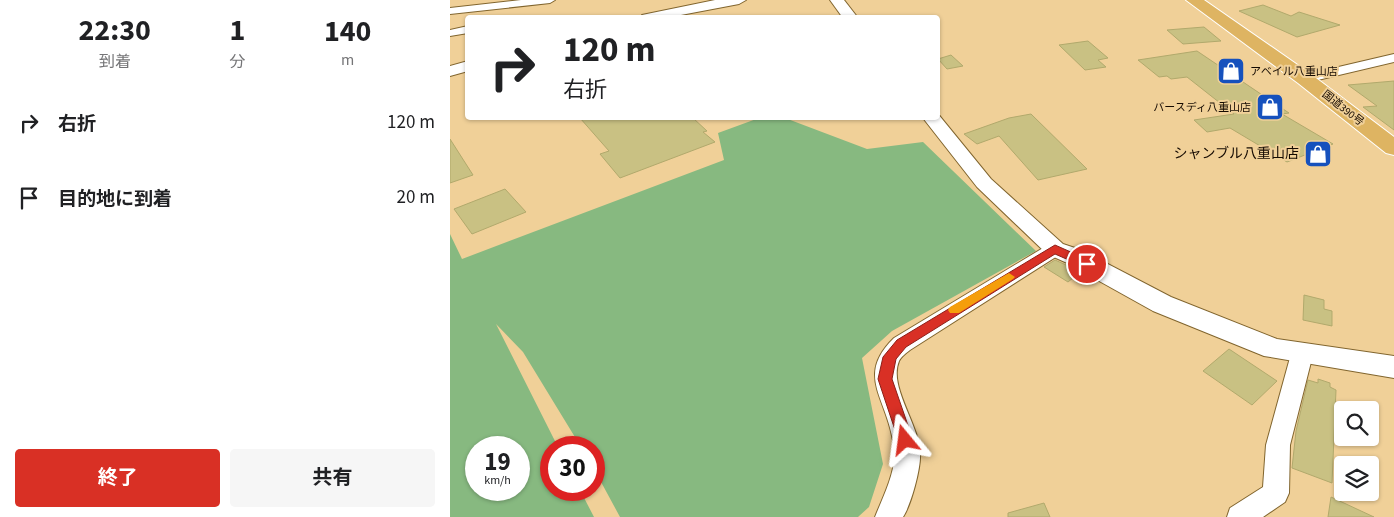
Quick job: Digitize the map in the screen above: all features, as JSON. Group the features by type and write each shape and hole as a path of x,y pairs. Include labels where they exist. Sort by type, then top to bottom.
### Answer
{"highway":[{"name":"国道390号","path":"1194,0 1305,79 1394,148"}],"street":[{"path":"450,12 550,0"},
{"path":"657,15 674,10 739,0"},
{"path":"837,0 850,15"},
{"path":"450,33 465,29"},
{"path":"1305,79 1394,58"},
{"path":"450,70 465,67"},
{"path":"934,120 984,183 1055,249 1073,256 1162,304 1274,349 1392,370"},
{"path":"888,517 897,503 908,454 902,426 885,379 889,357 902,344 1055,249"},
{"path":"1240,517 1276,494 1278,445 1302,354"}],"green space":[{"path":"754,120 790,120 867,149 923,142 1036,251 892,331 862,358 883,464 869,507 858,517 620,517 605,489 605,436 574,436 523,352 496,324 552,436 540,436 540,501 586,501 594,517 450,517 450,234 462,259 724,160 718,133"}],"building":[{"path":"1263,5 1291,16 1299,12 1340,25 1297,37 1239,11"},
{"path":"1204,27 1221,41 1183,44 1167,30"},
{"path":"1088,41 1108,58 1098,60 1106,67 1085,70 1059,45"},
{"path":"1197,51 1289,113 1282,114 1333,144 1287,162 1230,128 1207,132 1194,120 1234,114 1187,77 1171,79 1167,76 1159,77 1138,60"},
{"path":"951,55 963,66 947,69 940,61 940,58"},
{"path":"1394,81 1394,130 1363,107 1377,106 1348,85"},
{"path":"1031,114 1087,169 1038,180 999,136 977,144 964,134 1009,118"},
{"path":"582,120 695,120 707,131 703,132 715,142 620,178 600,154 609,151"},
{"path":"450,139 473,175 450,183"},
{"path":"505,189 526,212 472,234 454,209"},
{"path":"1055,260 1080,272 1068,282 1044,267"},
{"path":"1304,295 1324,300 1324,309 1332,311 1332,326 1303,320"},
{"path":"1229,349 1277,381 1252,405 1203,371"},
{"path":"1318,379 1330,383 1330,387 1336,390 1336,401 1334,401 1332,483 1292,468 1296,431 1308,380 1318,383"},
{"path":"1331,497 1334,498 1334,501 1340,501 1374,517 1328,517"},
{"path":"1044,503 1050,517 1008,517 1008,513"}],"slow traffic":[{"path":"954,310 1009,277"}],"place":[{"name":"アベイル八重山店","path":"1231,71"},
{"name":"バースディ八重山店","path":"1270,107"},
{"name":"シャンブル八重山店","path":"1318,154"}],"route":[{"path":"905,440 902,426 885,379 889,357 902,344 1055,249 1087,264"}]}
